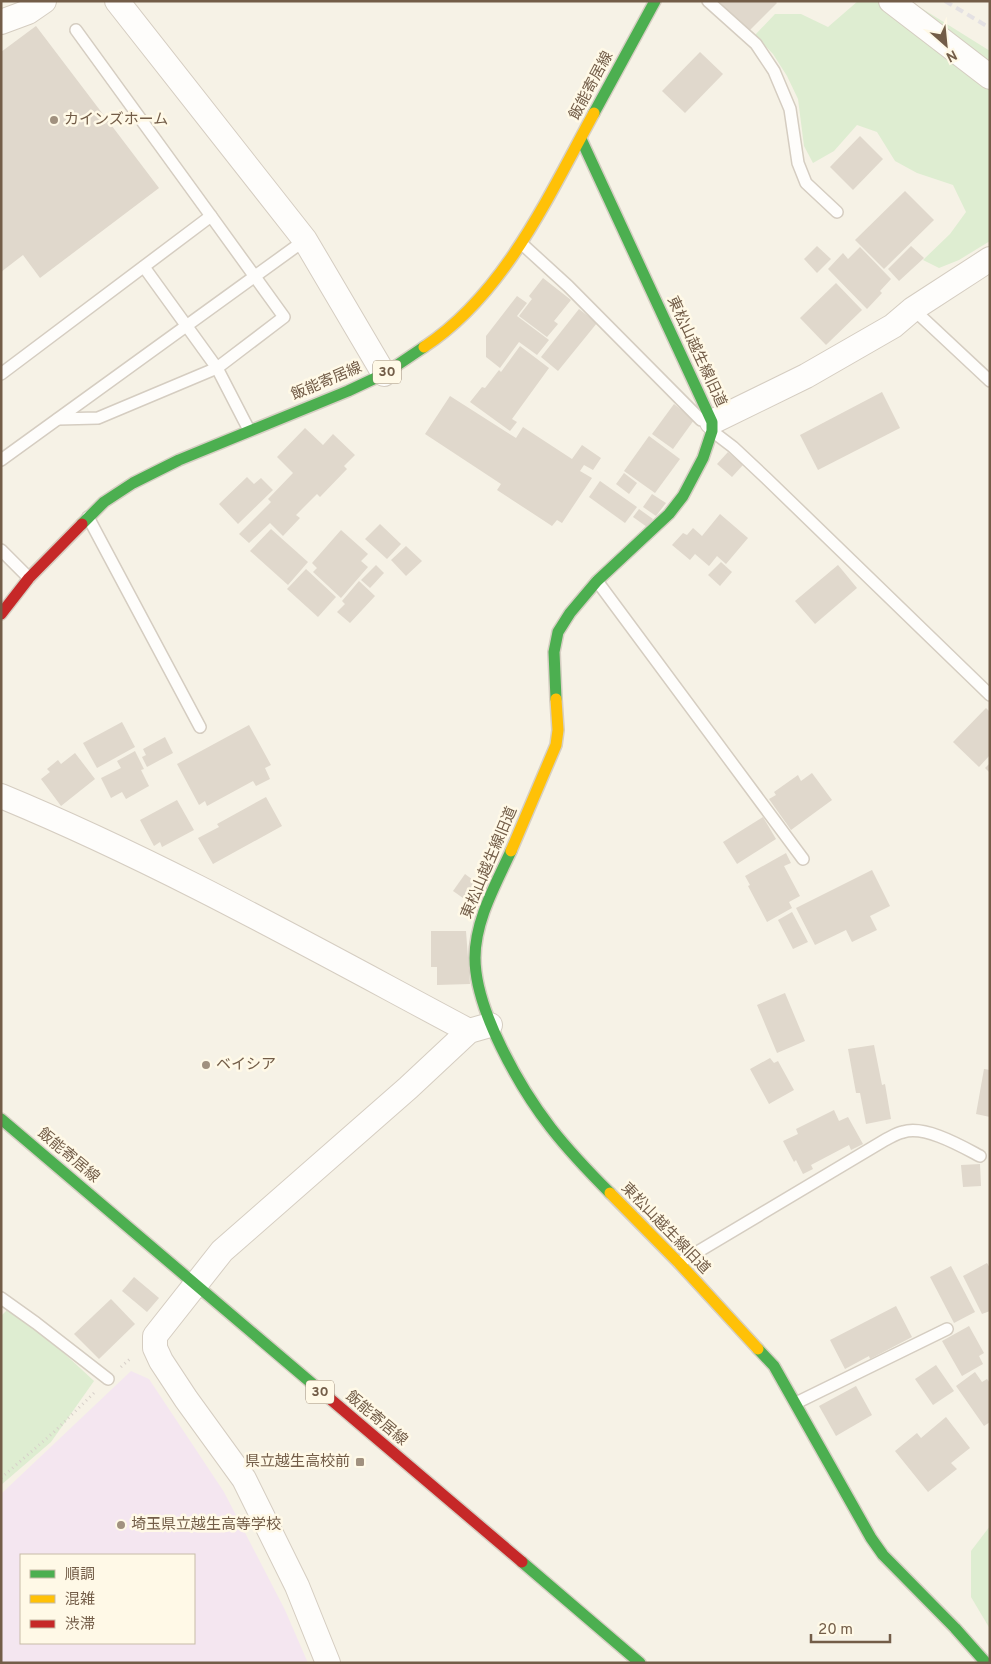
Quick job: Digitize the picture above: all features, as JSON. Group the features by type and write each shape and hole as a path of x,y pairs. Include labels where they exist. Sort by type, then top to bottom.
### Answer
{"street":[{"path":"1,22 28,12 44,1"},
{"path":"117,1 305,240 384,374"},
{"name":"飯能寄居線","path":"1,614 29,578 104,502 132,484 179,460 348,391 384,374 431,343 470,310 522,244 655,1"},
{"path":"891,1 990,77"},
{"name":"東松山越生線旧道","path":"581,138 712,427 703,458 683,496 669,514 597,581 570,613 558,632 554,652 558,730 556,745 488,901 479,929 475,958 480,992 479,1028 519,1079 551,1128 590,1174 679,1263 774,1366 871,1538 883,1555 955,1628 986,1663"},
{"path":"712,427 893,326 913,309 990,259"},
{"path":"1,796 132,854 479,1028 222,1251 155,1336 155,1348 161,1361 244,1479 297,1586 328,1663"},
{"name":"飯能寄居線","path":"1,1119 640,1663"}],"lane":[{"path":"708,1 756,44 774,71 790,110 798,163 806,183 838,212"},
{"path":"58,418 98,418 217,368 284,317 76,30"},
{"path":"1,374 211,216"},
{"path":"1,460 305,240"},
{"path":"522,244 568,286 990,695"},
{"path":"144,267 188,325 217,368 249,430"},
{"path":"913,309 990,381"},
{"path":"88,517 200,728"},
{"path":"1,550 29,578"},
{"path":"597,581 803,859"},
{"path":"679,1263 885,1140 904,1131 922,1132 938,1136 980,1156"},
{"path":"1,1298 108,1379"},
{"path":"796,1403 947,1329"}],"path":[{"path":"1,1478 54,1432 155,1336"}],"shaded area":[{"name":"埼玉県立越生高等学校","path":"131,1371 149,1379 224,1492 285,1610 308,1663 1,1663 1,1494"}],"green space":[{"path":"858,1 910,1 990,51 990,241 959,260 939,268 923,260 950,234 966,212 953,185 917,173 895,161 877,132 857,125 834,151 813,163 804,146 798,99 787,76 773,54 755,35 775,14 801,14 828,27"},
{"path":"12,1305 94,1381 51,1442 1,1485 1,1316"},
{"path":"990,1526 990,1629 971,1597 971,1551"}],"building":[{"path":"718,1 775,1 777,3 749,31"},
{"name":"カインズホーム","path":"36,26 159,188 40,278 23,255 1,272 1,52"},
{"path":"700,52 723,74 685,113 662,91"},
{"path":"860,136 883,159 853,190 830,167"},
{"path":"905,191 934,220 884,269 855,240"},
{"path":"817,246 831,259 817,273 804,259"},
{"path":"911,246 924,258 899,281 888,269"},
{"path":"860,247 891,279 880,291 882,293 867,309 828,269 843,253 848,259"},
{"path":"543,278 571,300 554,321 558,324 547,337 519,316 532,299 529,296"},
{"path":"836,283 862,310 826,345 800,318"},
{"path":"517,296 527,303 517,316 549,340 537,355 519,342 500,368 486,357 486,336"},
{"path":"579,309 597,323 558,371 541,357"},
{"path":"520,346 549,368 512,419 517,422 510,431 470,402 482,387 485,388 499,370 501,372"},
{"path":"882,392 900,428 818,470 800,435"},
{"path":"450,396 516,438 523,427 572,459 582,445 601,458 593,470 584,465 580,471 592,478 562,523 557,520 552,526 497,490 501,484 425,434"},
{"path":"674,404 694,420 673,449 652,434"},
{"path":"305,428 323,445 333,434 355,455 344,466 347,469 320,497 317,494 296,515 300,518 283,536 270,523 249,543 239,534 271,502 268,499 293,473 277,457"},
{"path":"649,436 680,459 655,493 624,471"},
{"path":"728,452 743,465 732,477 717,464"},
{"path":"624,473 637,483 629,494 616,484"},
{"path":"247,477 254,484 261,478 273,490 238,524 219,504"},
{"path":"600,481 637,507 625,523 589,497"},
{"path":"652,494 666,503 656,516 643,507"},
{"path":"639,509 653,519 647,527 633,517"},
{"path":"720,514 748,538 726,564 717,556 709,566 695,554 690,560 672,545 683,533 687,535 693,528 702,536"},
{"path":"380,524 401,544 387,559 365,539"},
{"path":"271,529 308,562 288,585 250,551"},
{"path":"341,530 368,554 361,561 368,567 341,598 313,572 317,568 312,563"},
{"path":"406,546 422,561 406,576 391,560"},
{"path":"721,562 732,572 720,586 708,575"},
{"path":"376,565 384,573 370,588 361,580"},
{"path":"838,565 857,588 815,624 795,601"},
{"path":"306,569 336,597 318,617 287,589"},
{"path":"359,581 375,596 350,623 337,612 345,604 342,601"},
{"path":"986,708 990,712 990,755 979,767 953,742"},
{"path":"122,722 135,747 97,768 83,743"},
{"path":"249,725 271,765 265,768 270,779 256,786 253,781 207,806 205,801 199,805 177,764"},
{"path":"165,737 173,753 147,767 142,757 146,755 143,749"},
{"path":"135,751 144,769 141,770 149,786 126,799 122,792 111,798 101,778 121,768 117,761"},
{"path":"75,753 95,779 61,806 41,779 50,772 47,769 58,760 61,764"},
{"path":"990,763 990,773 985,768"},
{"path":"812,773 832,800 791,830 769,799 776,795 774,792 798,775 801,781"},
{"path":"266,797 282,826 213,864 198,838 219,827 217,824"},
{"path":"177,800 194,830 162,847 160,842 154,846 140,820"},
{"path":"763,817 776,839 737,864 723,842"},
{"path":"786,853 791,863 784,866 800,896 789,902 792,908 767,922 748,886 750,885 745,876"},
{"path":"872,870 890,906 870,916 877,930 852,942 846,930 815,945 796,908"},
{"path":"465,874 484,888 473,905 453,891"},
{"path":"792,912 808,942 793,949 778,920"},
{"path":"431,931 466,931 470,984 437,985 437,967 431,967"},
{"path":"785,993 805,1041 777,1053 757,1005"},
{"path":"874,1045 882,1085 885,1084 891,1119 866,1124 860,1093 856,1093 848,1049"},
{"path":"770,1058 774,1063 778,1061 794,1090 769,1104 750,1069"},
{"path":"984,1069 990,1070 990,1117 976,1114"},
{"path":"834,1110 839,1121 848,1117 863,1144 851,1150 849,1145 811,1165 813,1169 803,1174 783,1141 798,1134 796,1129"},
{"path":"980,1164 981,1186 963,1187 961,1165"},
{"path":"987,1263 990,1268 990,1311 982,1314 963,1276"},
{"path":"951,1266 975,1312 954,1323 930,1277"},
{"path":"134,1277 159,1298 147,1312 122,1291"},
{"path":"111,1299 135,1324 99,1359 74,1334"},
{"path":"896,1306 912,1337 870,1359 869,1356 845,1369 830,1340"},
{"path":"969,1326 984,1353 979,1356 983,1364 962,1376 942,1341"},
{"path":"936,1365 954,1391 933,1405 915,1379"},
{"path":"975,1372 982,1382 987,1379 990,1383 990,1422 984,1426 956,1386"},
{"path":"856,1386 872,1415 836,1436 819,1406"},
{"path":"946,1417 970,1448 951,1463 957,1469 928,1492 895,1451 917,1433 921,1438"}],"railway":[{"path":"945,1 990,28"}],"traffic: fast":[{"path":"594,113 655,1"},
{"path":"556,699 554,652 558,632 570,613 597,581 669,514 683,496 703,458 712,431 712,422 581,139"},
{"path":"82,524 104,502 133,483 179,460 348,391 384,374 424,347"},
{"path":"511,851 482,916 476,944 477,979 483,1001 501,1048 526,1092 565,1145 610,1193"},
{"path":"1,1119 322,1392"},
{"path":"758,1349 774,1366 871,1538 883,1555 955,1628 986,1663"},
{"path":"522,1562 640,1663"}],"traffic: slow":[{"path":"424,347 453,325 478,300 502,271 542,209 594,113"},
{"path":"511,851 556,745 558,730 556,699"},
{"path":"610,1193 679,1263 758,1349"}],"traffic: jam":[{"path":"1,614 29,578 82,524"},
{"path":"322,1392 522,1562"}],"place":[{"name":"カインズホーム","path":"54,120"},
{"name":"ベイシア","path":"206,1065"},
{"name":"県立越生高校前","path":"360,1462"},
{"name":"埼玉県立越生高等学校","path":"121,1525"}]}
